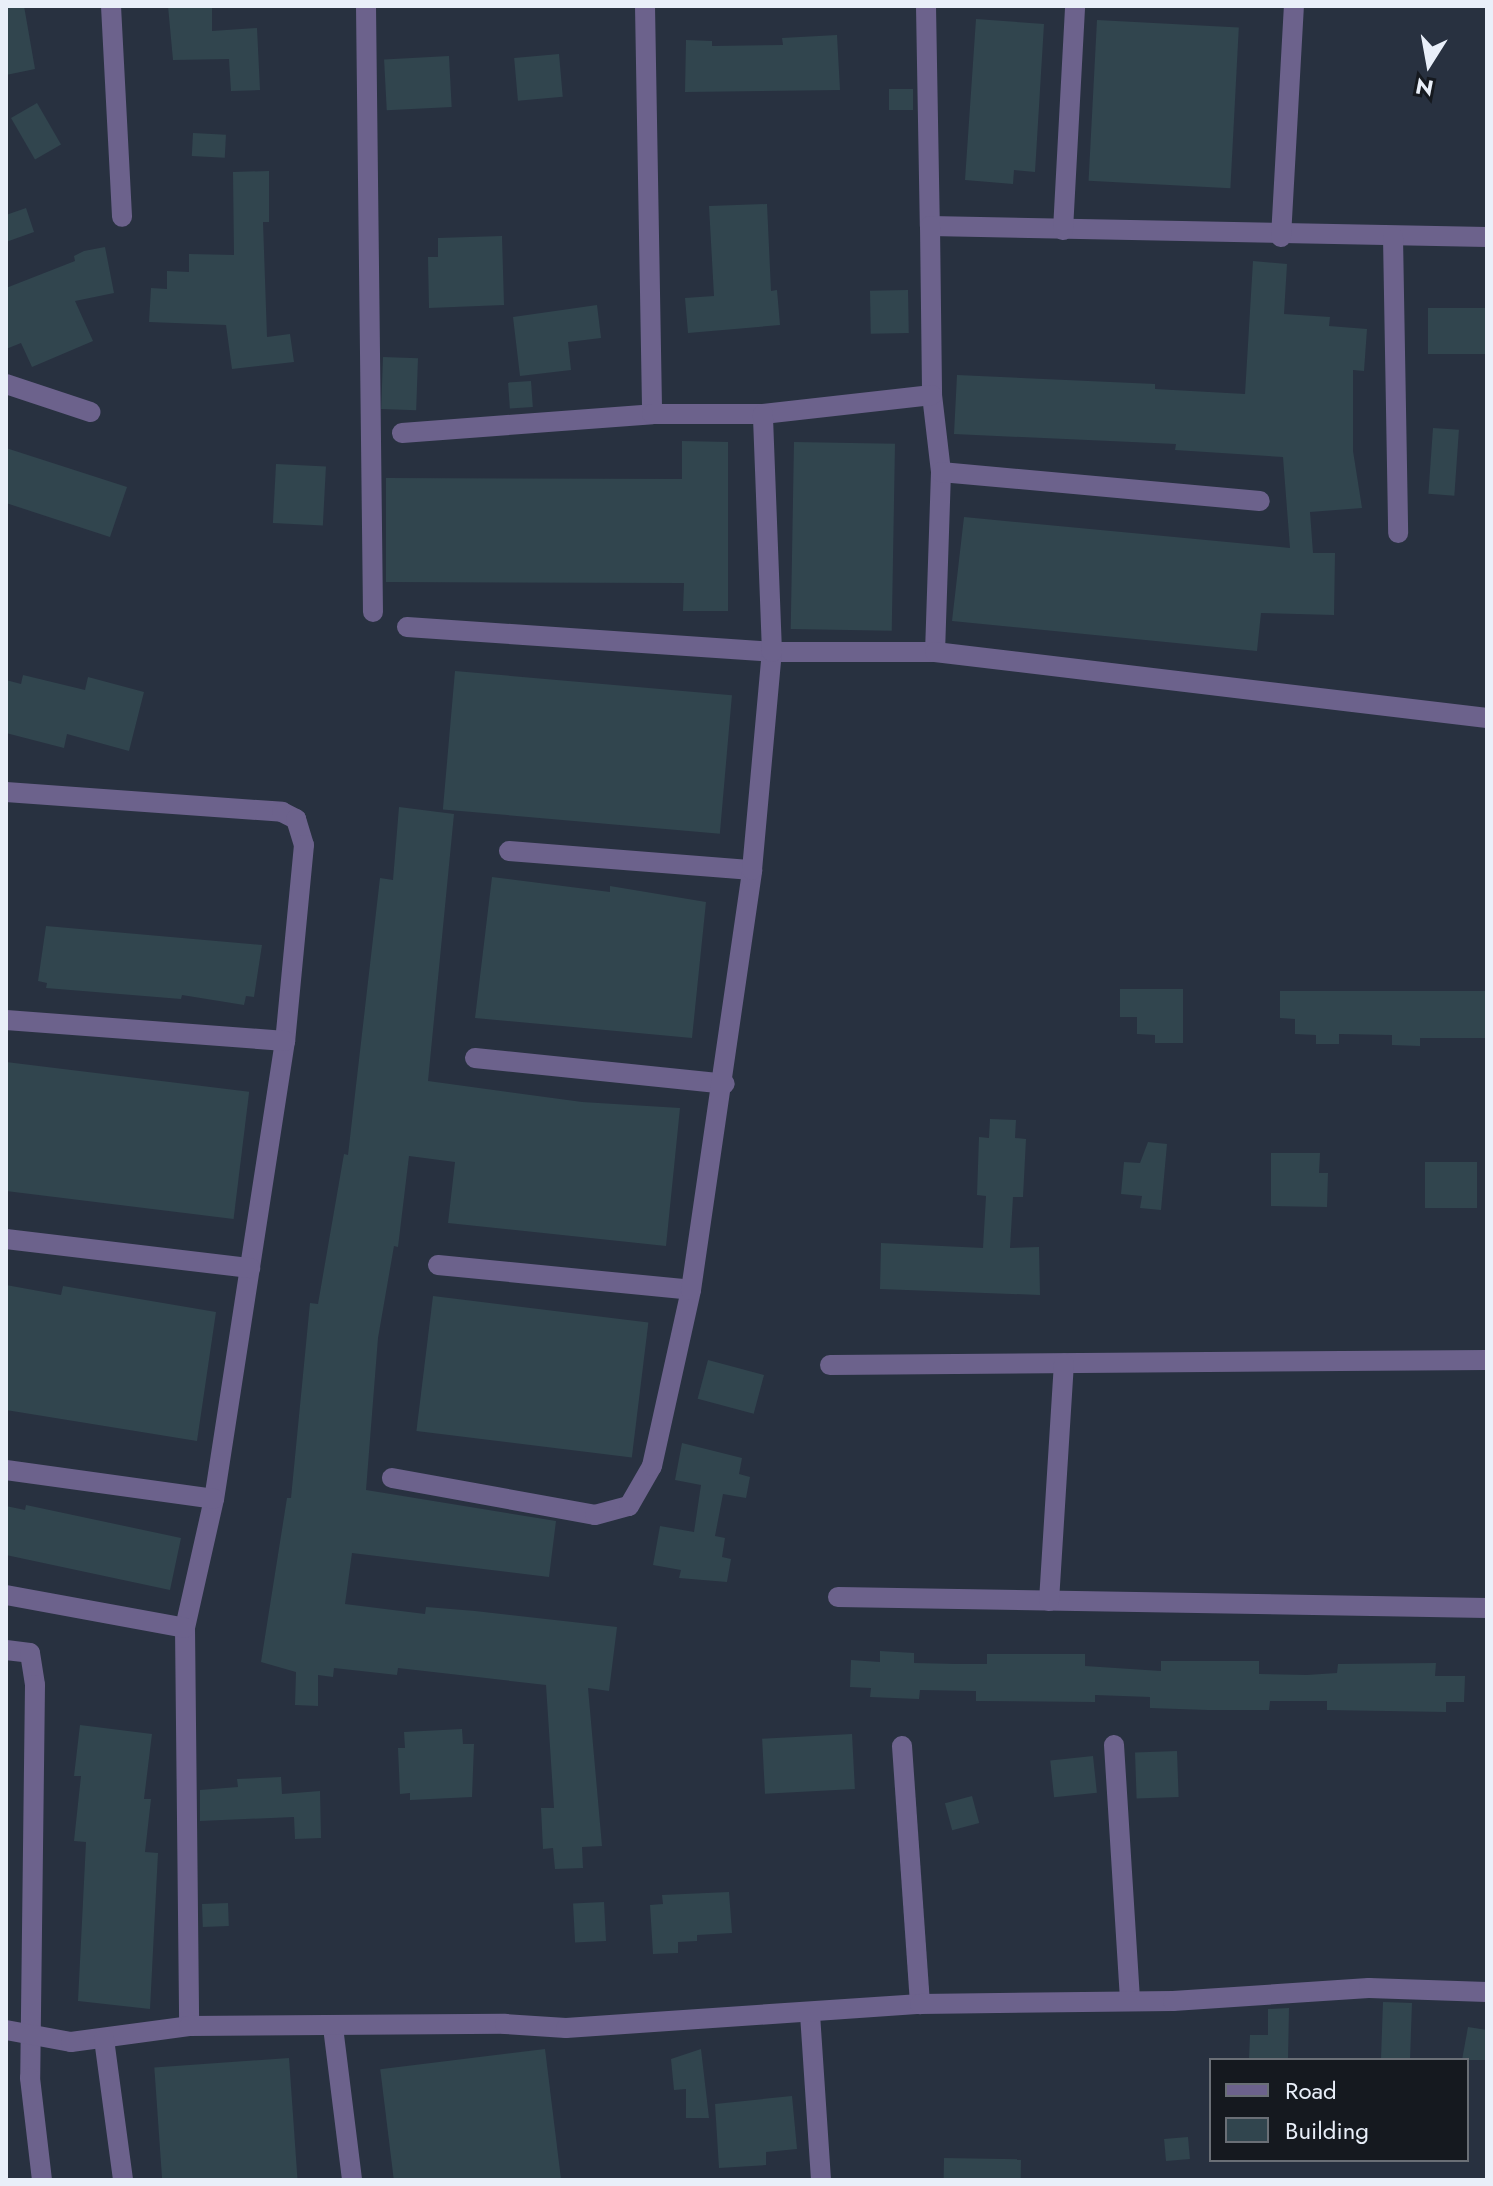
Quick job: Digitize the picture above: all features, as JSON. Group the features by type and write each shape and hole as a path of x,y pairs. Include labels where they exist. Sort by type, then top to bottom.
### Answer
{"street":[{"path":"111,6 122,217"},
{"path":"366,6 373,612"},
{"path":"645,6 652,414"},
{"path":"926,6 932,395 941,472 935,652"},
{"path":"1063,230 1075,6"},
{"path":"1281,237 1294,6"},
{"path":"930,226 1281,237 1487,237"},
{"path":"1393,237 1398,533"},
{"path":"6,384 90,412"},
{"path":"402,433 652,414 763,414 932,395"},
{"path":"392,1478 595,1515 629,1506 652,1466 691,1290 725,1084 752,870 772,652 763,414"},
{"path":"941,472 1260,501"},
{"path":"407,627 772,652 935,652 1487,718"},
{"path":"6,792 282,812 296,819 304,845 304,874 285,1041 214,1499 185,1628 189,2026"},
{"path":"509,851 752,870"},
{"path":"6,1020 285,1041"},
{"path":"475,1058 725,1084"},
{"path":"6,1239 250,1268"},
{"path":"438,1265 691,1290"},
{"path":"830,1365 1487,1360"},
{"path":"1049,1601 1064,1363"},
{"path":"6,1470 214,1499"},
{"path":"6,1595 185,1628"},
{"path":"838,1597 1487,1608"},
{"path":"6,1650 30,1653 35,1685 30,2038 42,2180"},
{"path":"1114,1745 1130,1998"},
{"path":"902,1746 920,2004"},
{"path":"6,2030 30,2038 104,2039 189,2026 566,2028 810,2014 920,2004 1130,1998 1173,2001 1369,1988 1487,1992"},
{"path":"810,2014 821,2180"},
{"path":"333,2027 352,2180"},
{"path":"104,2039 123,2180"}],"building":[{"path":"6,6 24,6 35,69 6,75"},
{"path":"168,6 212,6 212,31 257,28 260,90 231,91 229,59 173,60"},
{"path":"976,19 1044,24 1035,172 1014,170 1013,184 965,180"},
{"path":"1097,20 1239,27 1230,188 1089,181"},
{"path":"837,35 840,90 685,92 686,40 712,41 712,46 783,45 782,38"},
{"path":"559,54 563,97 518,101 514,58"},
{"path":"449,56 452,107 387,110 384,59"},
{"path":"889,89 913,89 913,110 889,110"},
{"path":"37,103 61,145 35,160 11,118"},
{"path":"193,133 226,135 225,158 192,156"},
{"path":"269,171 269,222 263,222 267,337 290,334 294,362 232,369 226,325 149,322 151,288 167,289 167,271 189,272 189,254 234,255 233,172"},
{"path":"767,204 771,291 777,290 780,325 688,333 685,298 714,296 709,206"},
{"path":"26,208 34,232 6,242 6,215"},
{"path":"502,236 504,305 429,308 428,257 438,257 438,238"},
{"path":"105,247 114,293 75,301 93,341 32,367 21,343 6,349 6,288 75,261 74,256 84,251"},
{"path":"1253,261 1287,264 1284,314 1330,317 1329,326 1367,329 1364,371 1353,370 1353,451 1362,508 1310,512 1313,553 1335,553 1334,615 1261,613 1257,651 952,621 964,517 1290,548 1283,457 1175,450 1176,444 954,434 957,375 1155,384 1155,389 1245,394"},
{"path":"908,290 909,333 871,334 870,291"},
{"path":"597,305 601,338 568,342 571,370 520,376 513,317"},
{"path":"1428,308 1487,308 1487,354 1428,354"},
{"path":"383,357 418,358 416,410 381,409"},
{"path":"531,381 533,407 510,409 508,383"},
{"path":"1433,428 1459,430 1454,496 1428,494"},
{"path":"682,441 728,442 728,611 683,611 684,583 386,582 386,478 682,479"},
{"path":"794,442 895,444 892,631 791,629"},
{"path":"6,448 127,487 110,537 6,503"},
{"path":"276,464 326,467 323,526 273,523"},
{"path":"455,671 732,695 720,834 443,809"},
{"path":"23,675 85,690 88,677 144,692 129,751 67,734 64,748 6,733 6,680 21,684"},
{"path":"399,807 454,814 428,1081 582,1102 680,1108 666,1246 448,1223 455,1162 409,1156 398,1247 394,1246 378,1338 366,1490 556,1521 549,1577 352,1553 345,1604 425,1614 426,1607 475,1611 617,1627 609,1691 588,1688 602,1846 582,1847 583,1868 555,1869 553,1848 543,1849 541,1808 554,1808 546,1685 398,1668 397,1675 334,1668 333,1677 318,1675 318,1706 295,1705 296,1672 261,1662 287,1498 291,1498 310,1303 318,1304 344,1154 348,1155 380,878 393,880"},
{"path":"492,877 610,892 610,886 706,902 692,1038 475,1018"},
{"path":"46,926 262,945 254,997 246,996 244,1005 182,995 181,999 46,988 47,983 38,981"},
{"path":"1120,989 1183,989 1183,1043 1155,1043 1155,1035 1137,1034 1137,1017 1120,1017"},
{"path":"1280,991 1487,991 1487,1038 1420,1038 1420,1046 1392,1045 1392,1035 1339,1034 1339,1044 1316,1044 1316,1035 1295,1034 1295,1019 1280,1018"},
{"path":"6,1062 249,1092 234,1219 6,1191"},
{"path":"990,1119 1016,1120 1015,1138 1026,1139 1023,1197 1013,1197 1010,1248 1039,1247 1040,1295 880,1289 881,1243 983,1248 986,1196 977,1195 979,1137 989,1138"},
{"path":"1148,1142 1167,1144 1161,1210 1140,1208 1142,1196 1121,1194 1124,1162 1140,1163"},
{"path":"1271,1153 1320,1153 1319,1173 1328,1173 1327,1207 1271,1206"},
{"path":"1425,1162 1477,1162 1477,1208 1425,1208"},
{"path":"6,1285 61,1295 63,1286 216,1312 197,1441 6,1410"},
{"path":"433,1296 648,1322 632,1457 416,1431"},
{"path":"708,1360 764,1375 754,1414 698,1399"},
{"path":"682,1443 742,1458 739,1474 750,1477 746,1498 723,1494 715,1536 725,1538 722,1557 731,1559 727,1582 679,1578 681,1570 653,1565 660,1526 694,1532 701,1485 675,1480"},
{"path":"26,1505 181,1538 170,1590 6,1555 6,1506 25,1510"},
{"path":"880,1651 914,1653 914,1663 956,1664 987,1664 987,1654 1085,1654 1085,1666 1161,1671 1161,1661 1259,1661 1259,1674 1337,1673 1338,1664 1436,1663 1435,1676 1465,1676 1464,1702 1446,1702 1446,1712 1327,1710 1327,1701 1270,1701 1269,1710 1208,1710 1150,1708 1150,1697 1095,1695 1095,1702 976,1701 976,1691 920,1690 919,1699 870,1697 871,1688 850,1687 851,1660 880,1662"},
{"path":"80,1725 152,1734 144,1799 151,1799 145,1852 158,1853 150,2009 78,2001 86,1842 74,1841 81,1776 74,1776"},
{"path":"462,1729 463,1744 474,1744 472,1797 410,1800 410,1793 400,1794 398,1748 405,1748 404,1732"},
{"path":"852,1734 855,1789 765,1794 762,1739"},
{"path":"1177,1751 1179,1797 1137,1798 1135,1752"},
{"path":"1093,1756 1097,1793 1054,1797 1050,1760"},
{"path":"281,1777 282,1794 320,1791 321,1838 295,1839 294,1817 200,1821 200,1790 238,1787 237,1779"},
{"path":"972,1796 979,1823 952,1830 945,1803"},
{"path":"729,1892 732,1933 697,1935 697,1941 678,1942 678,1953 653,1954 650,1905 663,1904 662,1895"},
{"path":"604,1902 606,1941 575,1943 573,1904"},
{"path":"228,1903 229,1926 203,1927 202,1904"},
{"path":"1383,2002 1412,2003 1410,2058 1381,2058"},
{"path":"1289,2008 1288,2058 1249,2058 1250,2035 1268,2035 1268,2009"},
{"path":"1468,2027 1487,2030 1487,2060 1462,2058"},
{"path":"545,2049 561,2180 394,2180 380,2069"},
{"path":"701,2049 709,2118 686,2118 686,2089 674,2090 671,2059"},
{"path":"289,2058 298,2180 162,2180 154,2067"},
{"path":"792,2096 797,2149 766,2152 766,2165 719,2168 715,2104"},
{"path":"1188,2137 1190,2159 1166,2161 1164,2139"},
{"path":"944,2158 1021,2159 1021,2180 944,2180"}]}
